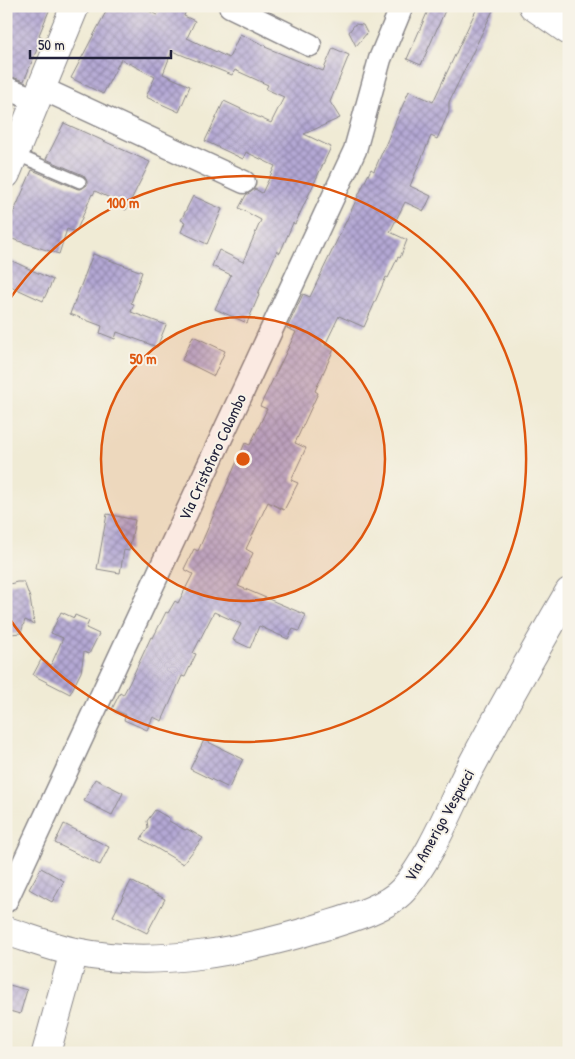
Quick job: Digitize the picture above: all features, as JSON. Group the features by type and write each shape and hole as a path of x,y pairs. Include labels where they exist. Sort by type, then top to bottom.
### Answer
{"street":[{"path":"10,164 75,6"},
{"path":"230,6 310,44"},
{"name":"Via Cristoforo Colombo","path":"6,900 354,150 378,65 402,6"},
{"path":"533,6 569,31"},
{"path":"6,88 39,94 244,182"},
{"name":"Via Amerigo Vespucci","path":"6,931 74,952 136,959 176,957 228,951 267,943 343,920 391,900 402,891 425,858 515,685 569,592"},
{"path":"46,1053 74,952"}],"lane":[{"path":"10,164 80,182"}],"building":[{"path":"6,6 51,6 39,35 42,37 24,81 6,75"},
{"path":"109,6 138,6 157,15 161,6 177,6 186,10 184,16 195,21 187,38 229,58 240,34 265,47 323,71 333,48 349,55 330,102 340,118 304,134 331,147 280,253 277,251 247,323 215,309 231,275 212,266 219,250 243,262 261,220 239,208 246,195 255,189 262,193 275,166 246,152 243,159 205,141 224,101 271,123 284,97 266,89 268,85 235,70 232,75 172,51 163,74 190,86 179,112 146,97 155,77 121,59 103,94 71,78"},
{"path":"430,6 447,6 421,65 407,59"},
{"path":"478,6 495,6 449,102 449,112 437,139 431,136 410,186 431,196 424,211 405,202 390,232 407,240 400,258 398,257 388,278 386,277 364,327 339,316 325,345 334,349 315,391 318,393 295,443 306,448 291,480 298,483 284,510 268,502 246,549 253,553 238,586 306,615 299,631 293,629 288,639 259,626 250,648 233,640 241,624 214,612 193,653 196,654 185,677 182,676 162,721 153,717 147,730 124,720 126,715 112,709 120,693 123,695 151,637 153,638 166,612 168,613 175,601 178,603 193,574 184,569 194,549 198,551 245,443 250,445 267,409 260,406 296,332 287,328 303,294 310,297 371,169 374,171 409,91 433,102"},
{"path":"355,24 363,25 367,33 356,46 349,32"},
{"path":"6,102 14,105 7,124 6,124"},
{"path":"64,123 150,162 126,210 113,204 114,200 95,191 92,194 76,232 67,229 59,254 6,237 6,230 32,170 78,189 87,185 83,175 46,159"},
{"path":"193,196 222,209 207,244 181,232 185,222 181,220"},
{"path":"93,254 142,272 131,303 134,304 131,312 166,325 157,347 117,332 115,339 100,333 102,326 70,314"},
{"path":"6,258 53,280 43,301 6,284"},
{"path":"193,336 225,351 214,376 182,360"},
{"path":"107,514 135,520 129,551 124,550 120,573 97,569"},
{"path":"24,582 30,598 34,624 25,620 21,633 10,634 6,621 6,585"},
{"path":"61,612 74,618 75,615 89,621 86,628 99,634 89,654 84,652 81,672 70,694 33,675 41,660 51,665 63,638 51,633"},
{"path":"204,740 243,759 229,788 190,769"},
{"path":"95,779 123,793 112,815 84,801"},
{"path":"155,810 169,818 169,821 203,838 183,864 141,839 148,827 147,821"},
{"path":"64,824 109,847 100,865 55,843"},
{"path":"41,868 64,881 52,902 29,889"},
{"path":"131,881 165,899 147,933 113,916"},
{"path":"6,984 27,990 20,1014 6,1010"}]}
